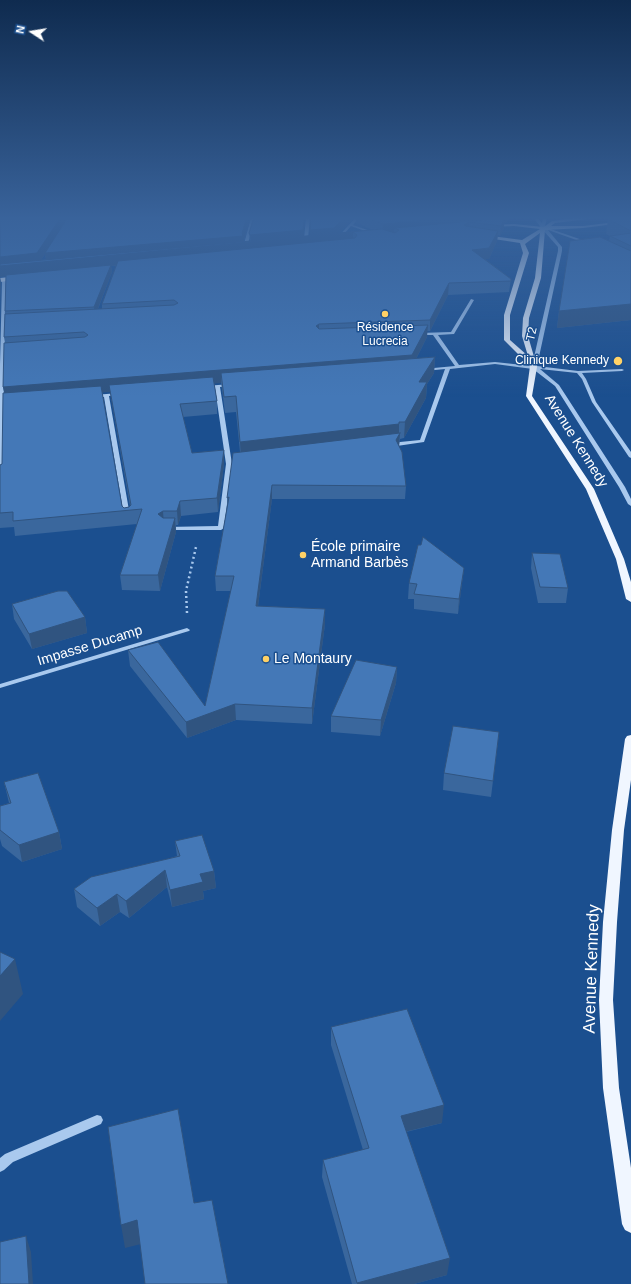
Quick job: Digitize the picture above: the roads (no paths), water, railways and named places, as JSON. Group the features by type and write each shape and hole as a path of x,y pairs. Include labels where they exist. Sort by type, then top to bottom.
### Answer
{"main road":[{"path":"519,277 507,315 507,340 534,366"},
{"name":"Avenue Kennedy","path":"538,277 526,318 525,336 534,366 529,396 590,490 620,559 631,599"},
{"path":"2,280 27,278"},
{"name":"Avenue Kennedy","path":"631,739 618,830 610,922 606,1000 611,1088 631,1224"}],"street":[{"name":"T2","path":"534,366 554,277"},
{"path":"0,478 2,280"},
{"path":"411,335 452,333 472,300"},
{"path":"2,323 11,322"},
{"path":"435,334 458,367"},
{"path":"1,353 10,353"},
{"path":"416,371 495,363 534,366 578,372 622,370"},
{"path":"534,366 557,385 622,487 631,504"},
{"path":"384,446 422,441 448,368"},
{"path":"578,372 584,379 594,402 631,456"},
{"path":"197,387 241,384"},
{"path":"164,529 221,528 229,464 217,386"},
{"path":"91,396 128,393"},
{"path":"106,395 128,520"},
{"path":"0,404 8,404"},
{"path":"229,464 237,463"},
{"name":"Impasse Ducamp","path":"0,686 187,630"},
{"path":"0,1166 9,1158 97,1120"}],"place":[{"name":"Résidence Lucrecia","path":"385,314"},
{"name":"Clinique Kennedy","path":"618,361"},
{"name":"École primaire Armand Barbès","path":"303,555"},
{"name":"Le Montaury","path":"266,659"}]}
